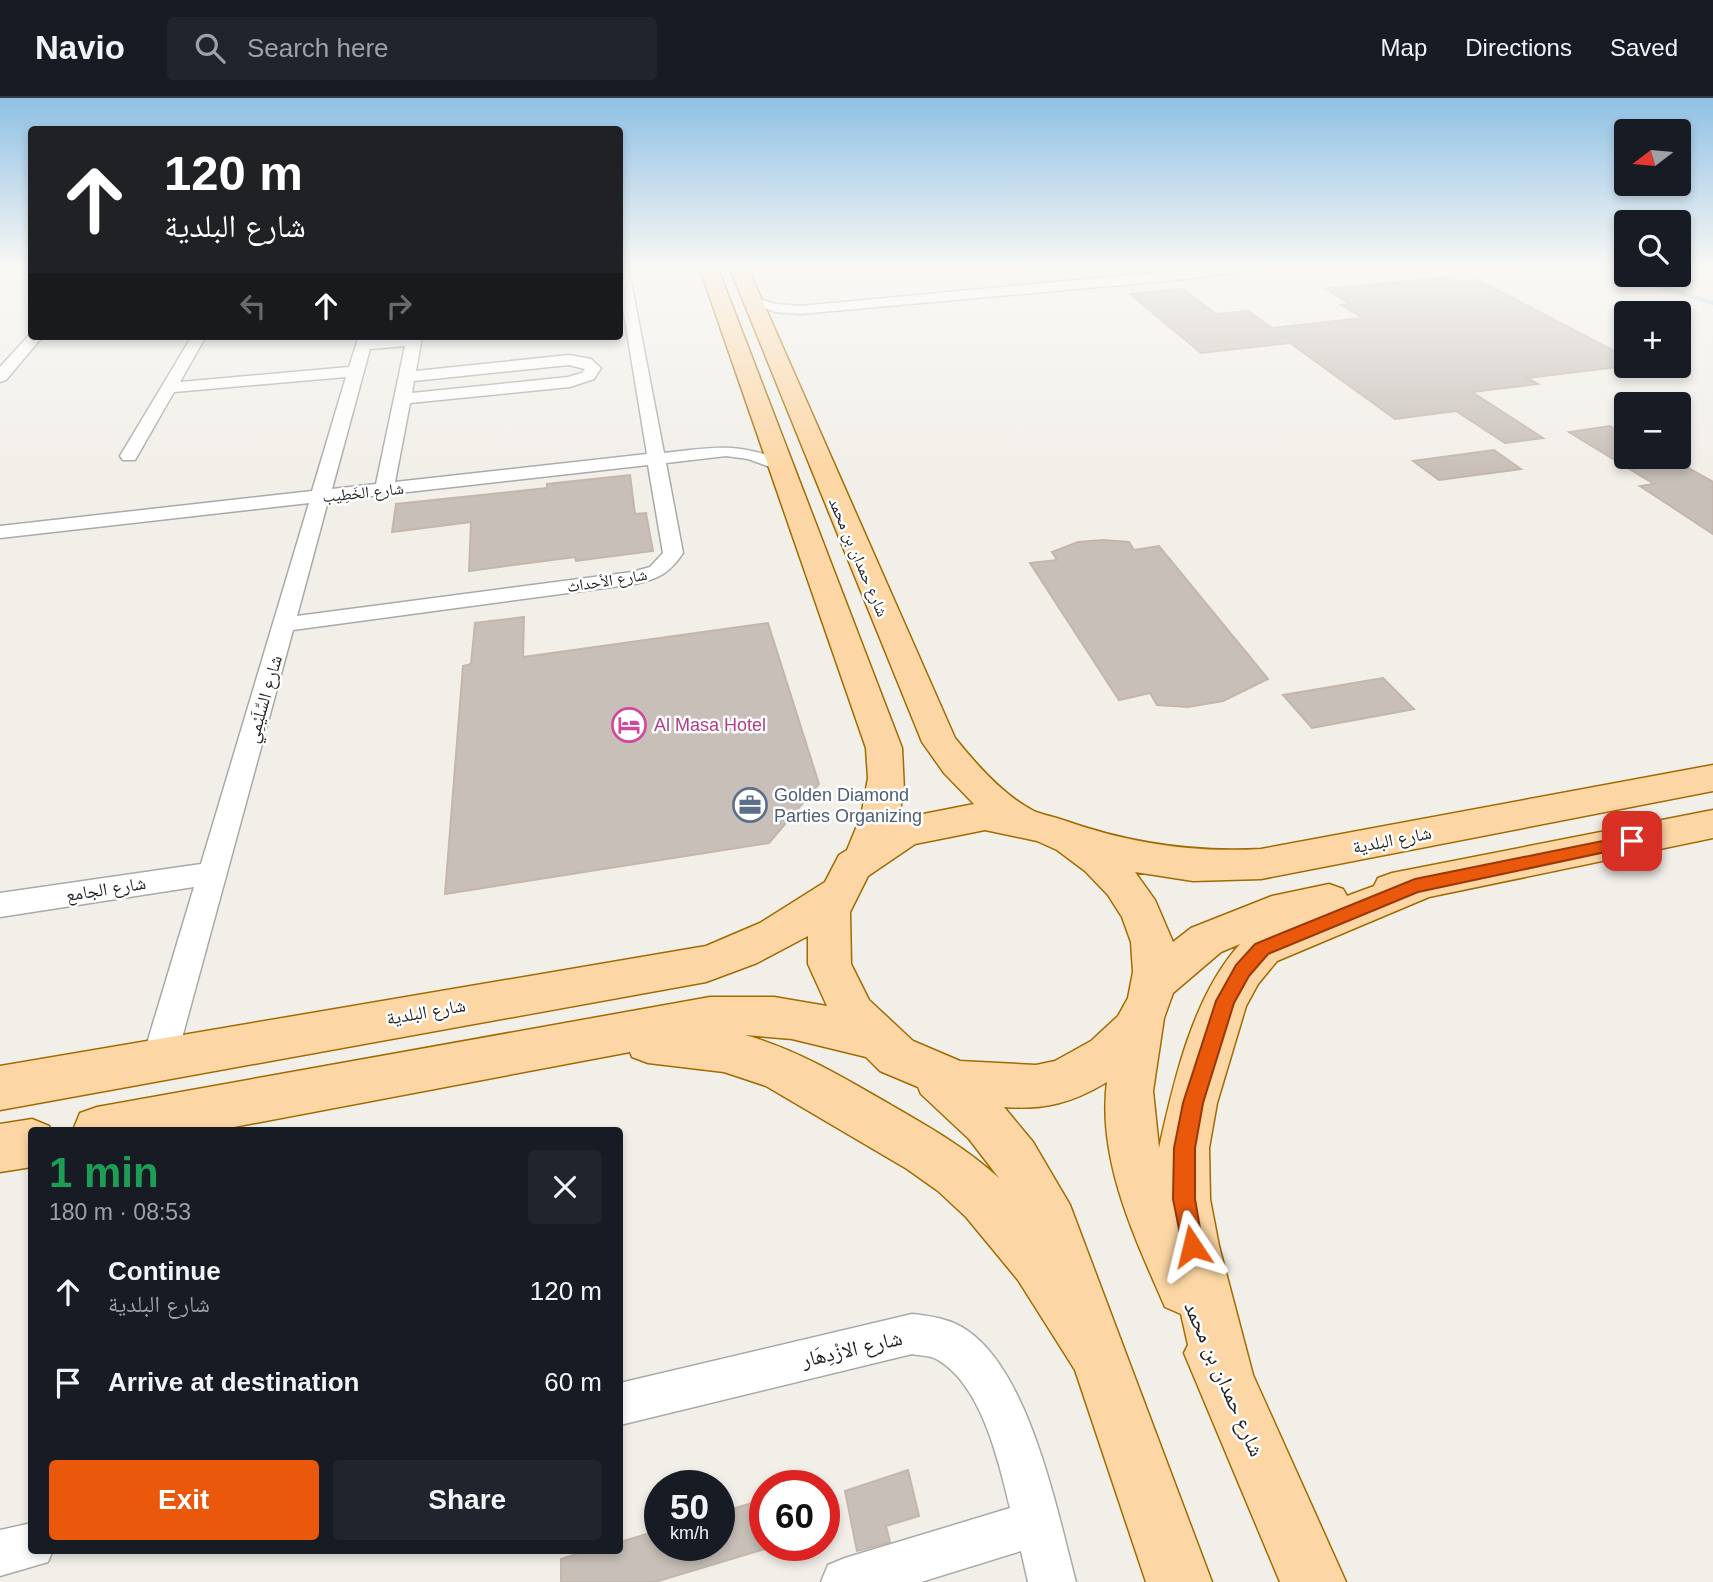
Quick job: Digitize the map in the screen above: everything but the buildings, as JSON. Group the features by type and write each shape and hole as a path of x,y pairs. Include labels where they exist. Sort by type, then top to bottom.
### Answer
{"main road":[{"path":"733,335 884,748 886,794 881,817 863,855 836,894 827,921 826,950 833,981 849,1010 872,1038 900,1059 933,1075 985,1088 1038,1087 1085,1072 1122,1045 1150,997 1206,940 1261,917 1323,902 1415,886 1713,824"},
{"name":"شارع حمدان بن محمد","path":"768,335 939,742 958,768 982,793 1020,821"},
{"name":"شارع البلدية","path":"1070,839 1157,863 1225,867 1317,855 1713,778"},
{"path":"863,855 889,837 919,824 951,817 985,816 1020,821 1070,839 1100,860 1126,886 1144,916 1154,949 1150,997"},
{"path":"1224,1377 1192,1246 1184,1186 1184,1148 1193,1103 1225,1001 1242,971 1262,949 1415,886"},
{"name":"شارع البلدية","path":"0,1088 706,964 773,938 799,923 836,894"},
{"name":"شارع حمدان بن محمد","path":"1150,997 1136,1039 1129,1086 1129,1121 1136,1166 1159,1229 1313,1582"},
{"path":"113,1127 710,1017 751,1014 788,1016 872,1038"},
{"path":"597,1038 700,1047 768,1064 805,1081 931,1155 965,1181 1003,1221 1029,1252 1095,1350"},
{"path":"933,1075 972,1108 1001,1139 1025,1174 1052,1223 1179,1582"},
{"path":"0,1148 28,1144"}],"street":[{"name":"شارع الأحداث","path":"286,624 635,578 657,571 665,565 673,553 633,335"},
{"path":"130,456 197,340"},
{"path":"384,490 414,340"},
{"name":"شارع السِّلَيْمِي","path":"159,1060 365,341"},
{"path":"0,350 31,342"},
{"path":"0,377 31,342"},
{"path":"403,399 570,382 588,376 593,368 586,362 569,360 407,377"},
{"path":"169,388 356,371"},
{"name":"شارع الخَطِيب","path":"726,451 755,437 766,425"},
{"name":"شارع الخَطِيب","path":"0,532 726,451 762,457 781,466"},
{"name":"شارع الجامع","path":"0,905 213,873"},
{"name":"شارع الازْدِهَار","path":"623,1403 912,1334 935,1336 955,1346 974,1364 992,1392 1020,1461 1052,1582"},
{"path":"845,1582 1036,1523"},
{"path":"0,1553 28,1547"}],"place":[{"name":"Al Masa Hotel","path":"629,725"},
{"name":"Golden Diamond Parties Organizing","path":"750,805"}],"route":[{"path":"1192,1246 1184,1199 1184,1148 1193,1103 1225,1001 1242,971 1262,949 1415,886 1632,841"}]}
